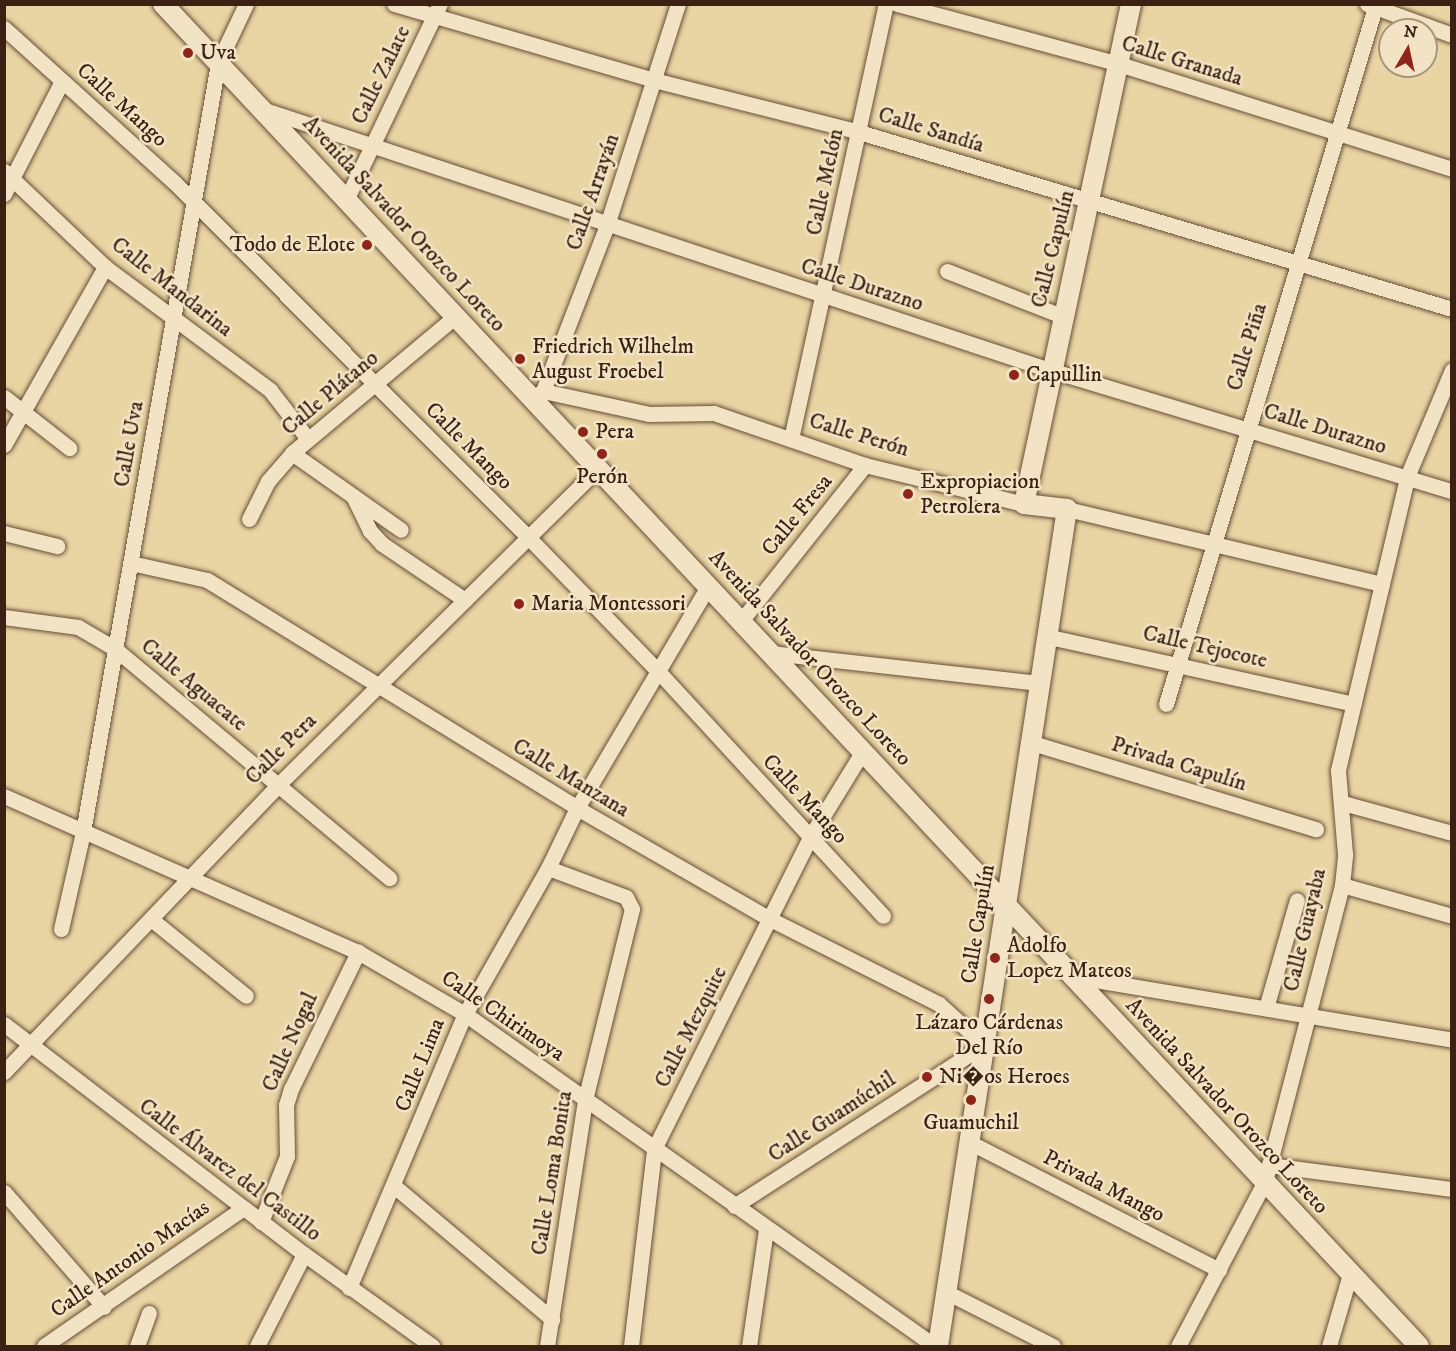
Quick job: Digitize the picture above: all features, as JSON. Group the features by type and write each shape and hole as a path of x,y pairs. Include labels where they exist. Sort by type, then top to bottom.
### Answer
{"street":[{"name":"Avenida Salvador Orozco Loreto","path":"164,4 457,315 539,394 599,467 1071,976 1267,1173 1419,1347"},
{"name":"Calle Uva","path":"61,930 83,832 114,648 175,319 218,63 246,4"},
{"name":"Calle Sandía","path":"394,4 437,11 654,81 859,132 1090,199 1452,309"},
{"name":"Calle Arrayán","path":"539,394 607,225 678,4"},
{"name":"Calle Melón","path":"791,440 886,4"},
{"name":"Calle Granada","path":"897,4 1119,64 1452,169"},
{"name":"Calle Capulín","path":"1024,504 1050,370 1090,199 1131,4"},
{"path":"1373,5 1452,35"},
{"name":"Calle Piña","path":"1166,704 1373,5"},
{"name":"Calle Zalate","path":"347,198 437,11"},
{"name":"Calle Mango","path":"4,28 194,202 528,537 657,670 883,916"},
{"path":"4,194 9,175 62,81"},
{"name":"Calle Durazno","path":"262,109 371,147 1050,370 1452,491"},
{"name":"Calle Mandarina","path":"9,175 105,267 270,390 309,440"},
{"path":"4,445 105,267"},
{"path":"947,271 1062,316"},
{"name":"Calle Plátano","path":"249,519 268,481 292,453 377,385 457,315"},
{"name":"Calle Guayaba","path":"1178,1347 1267,1173 1342,885 1342,803 1338,770 1407,477 1452,370"},
{"name":"Calle Perón","path":"539,394 649,414 714,413 865,465 1024,504 1067,509 1382,584"},
{"path":"4,397 25,410 69,448"},
{"path":"292,453 401,530"},
{"name":"Calle Fresa","path":"741,621 865,465"},
{"name":"Calle Pera","path":"4,1072 278,784 599,467"},
{"path":"353,496 370,531 382,544 465,600"},
{"name":"Calle Capulín","path":"936,1347 1045,636 1067,509"},
{"path":"4,533 57,546"},
{"name":"Calle Manzana","path":"130,563 207,580 577,808 770,919 939,1004 984,1045"},
{"name":"Calle Lima","path":"349,1288 465,1014 548,868 577,808 709,585"},
{"name":"Calle Aguacate","path":"4,617 78,627 114,648 388,878"},
{"name":"Calle Tejocote","path":"1045,636 1179,663 1354,704"},
{"path":"771,653 1038,683"},
{"name":"Privada Capulín","path":"1029,742 1316,829"},
{"name":"Calle Mezquite","path":"631,1347 654,1149 810,837 863,750"},
{"name":"Calle Chirimoya","path":"4,796 358,952 465,1014 936,1347"},
{"path":"1342,803 1452,833"},
{"name":"Calle Loma Bonita","path":"547,1347 585,1100 631,903 548,868"},
{"path":"1342,885 1452,916"},
{"path":"1266,1008 1297,900"},
{"path":"151,919 246,996"},
{"name":"Calle Nogal","path":"261,1222 287,1156 286,1106 291,1089 358,952"},
{"path":"1071,976 1452,1040"},
{"name":"Calle Álvarez del Castillo","path":"4,1024 261,1222 432,1347"},
{"name":"Calle Guamúchil","path":"734,1206 984,1045"},
{"name":"Privada Mango","path":"969,1142 1219,1270"},
{"path":"1267,1173 1452,1189"},
{"path":"394,1186 552,1319"},
{"path":"5,1192 104,1307"},
{"name":"Calle Antonio Macías","path":"44,1347 243,1208"},
{"path":"749,1347 766,1229"},
{"path":"257,1347 304,1254"},
{"path":"1329,1347 1351,1271"},
{"path":"946,1292 1053,1347"},
{"path":"137,1347 149,1313"}],"place":[{"name":"Uva","path":"188,53"},
{"name":"Todo de Elote","path":"367,245"},
{"name":"Friedrich Wilhelm August Froebel","path":"520,359"},
{"name":"Capullin","path":"1014,375"},
{"name":"Pera","path":"583,432"},
{"name":"Perón","path":"602,454"},
{"name":"Expropiacion Petrolera","path":"908,494"},
{"name":"Maria Montessori","path":"519,604"},
{"name":"Adolfo Lopez Mateos","path":"995,958"},
{"name":"Lázaro Cárdenas Del Río","path":"989,999"},
{"name":"Ni�os Heroes","path":"927,1077"},
{"name":"Guamuchil","path":"971,1100"}]}
